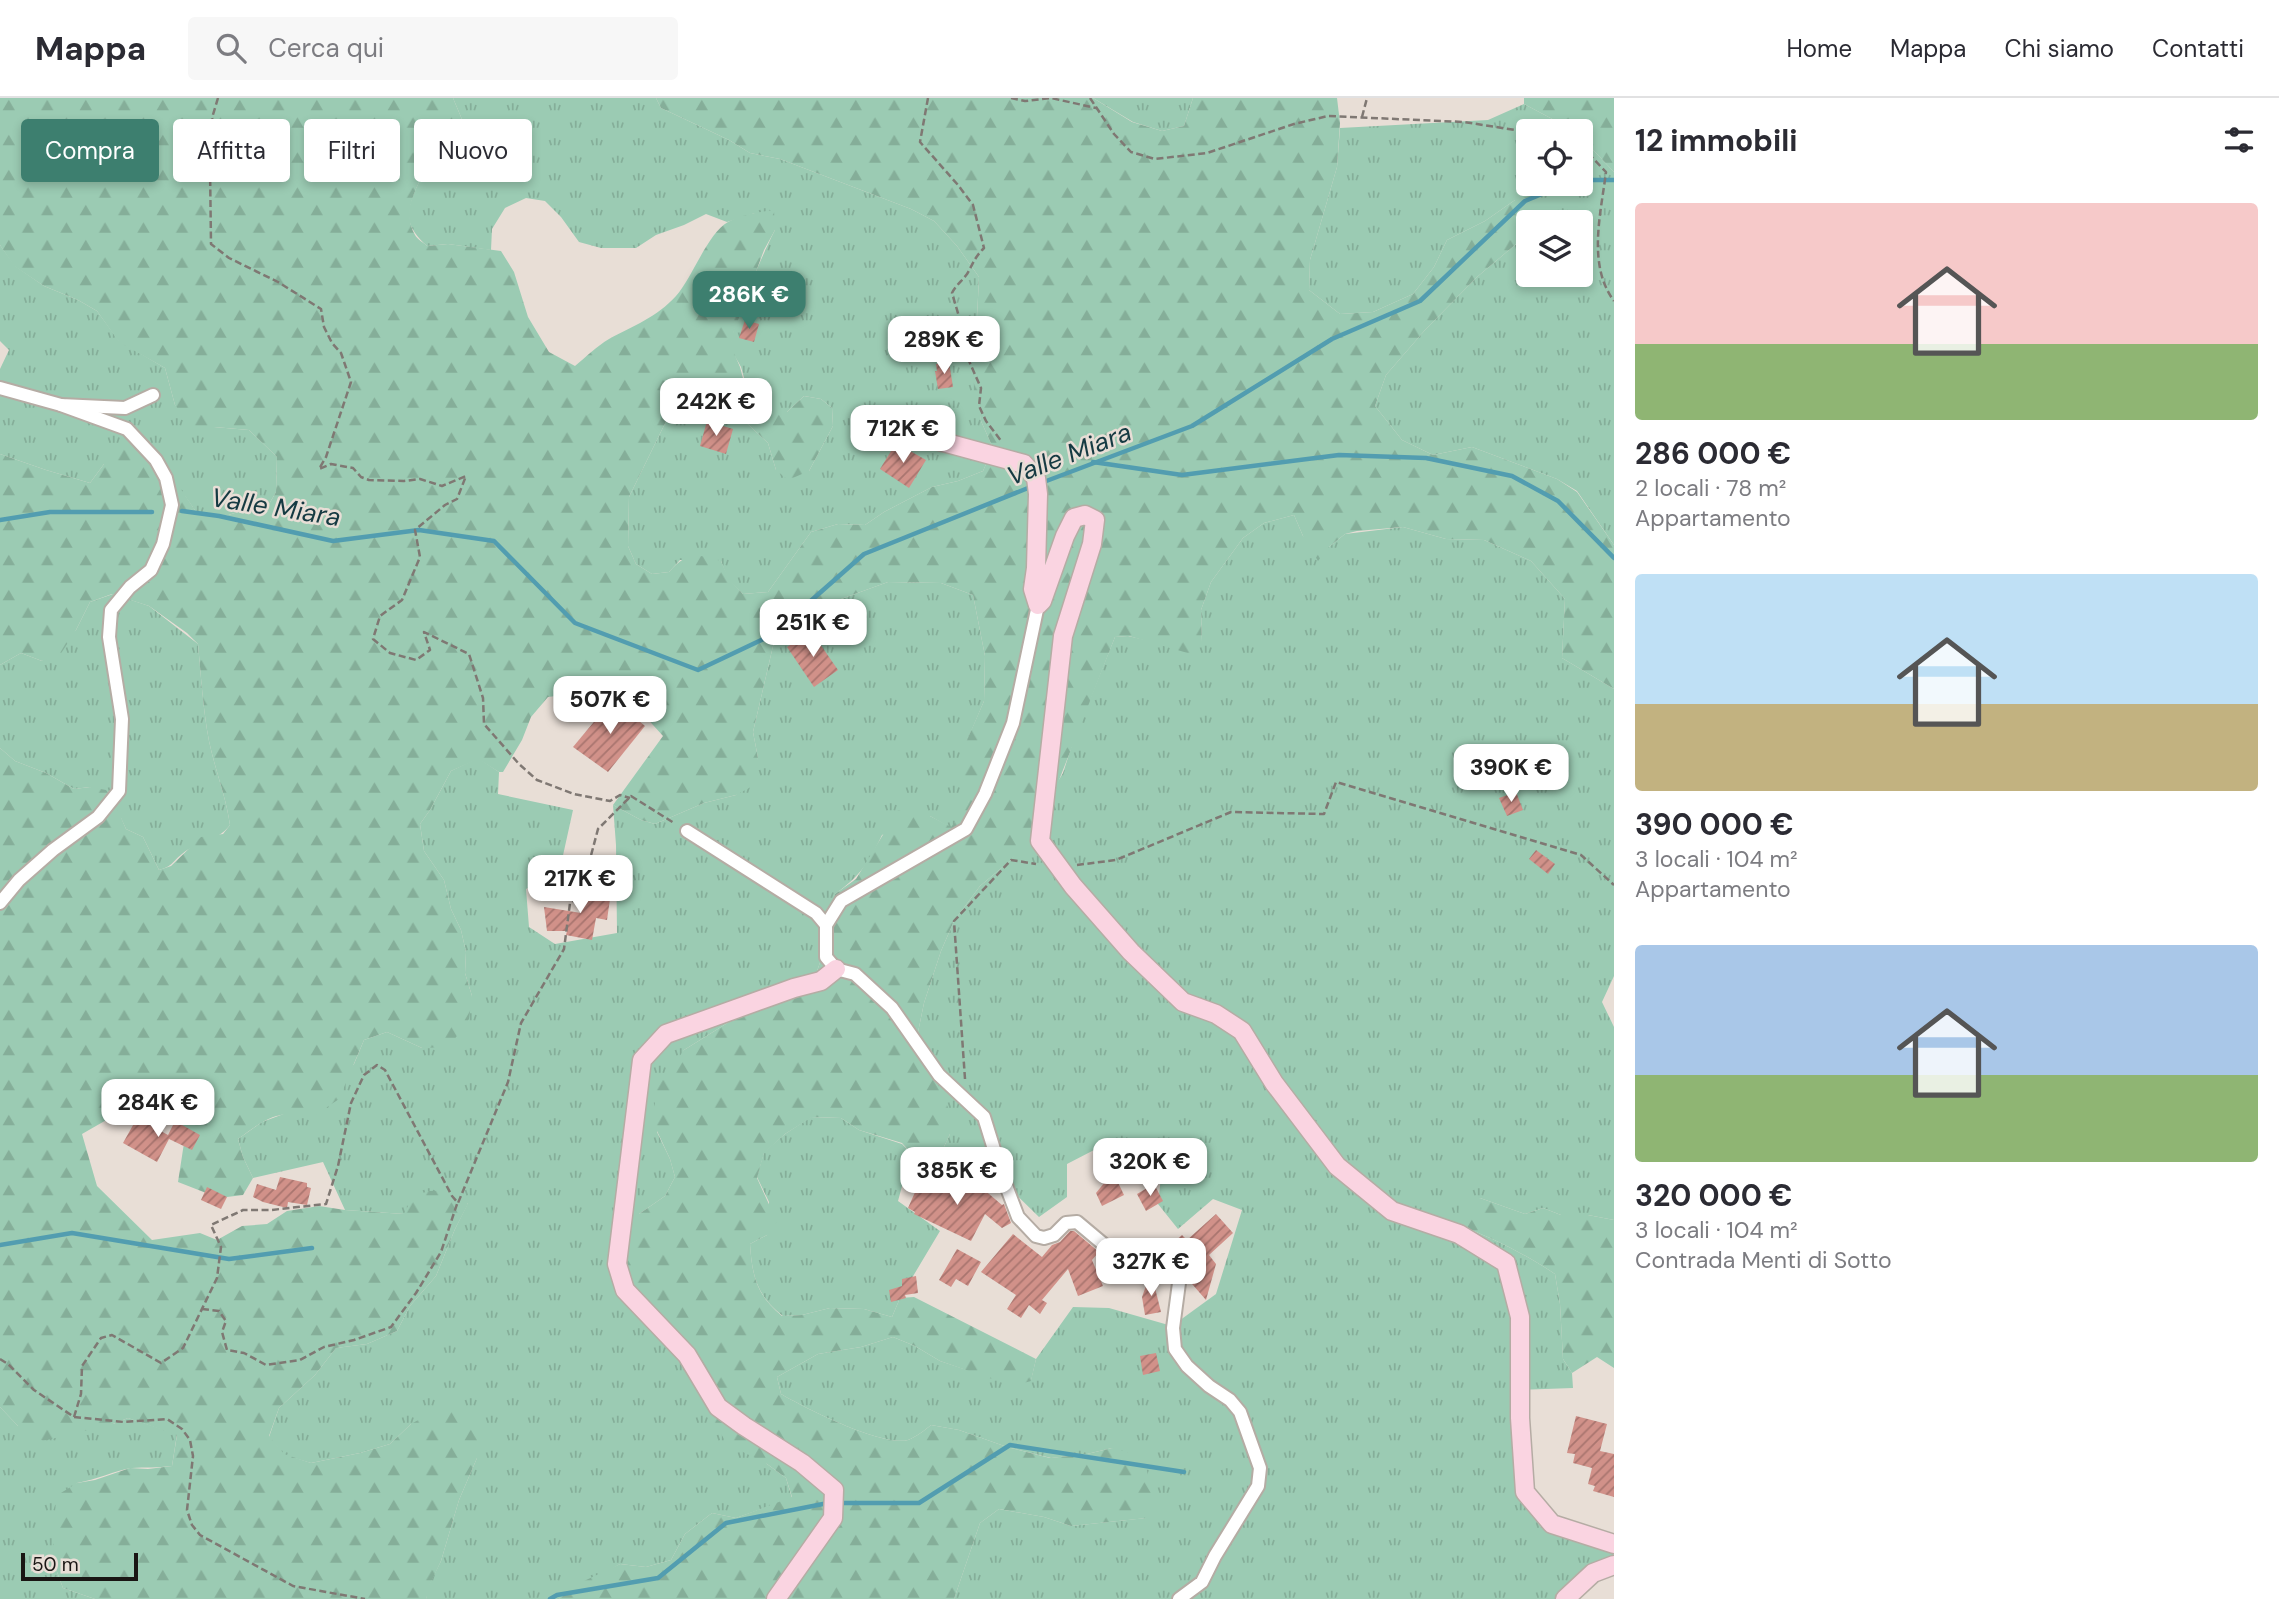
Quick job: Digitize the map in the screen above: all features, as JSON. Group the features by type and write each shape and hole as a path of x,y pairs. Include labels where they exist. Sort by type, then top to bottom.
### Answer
{"street":[{"path":"0,388 61,405 127,429 156,460 166,478 172,505 163,544 151,570 130,587 111,610 109,637 122,719 119,791 98,817 53,850 19,880 0,902"},
{"path":"61,405 125,408 153,395"},
{"path":"877,424 1024,464 1037,486 1036,568 1033,589 1038,605 1013,723 985,794 966,829 841,901 826,925 826,957 836,970 855,974 892,1008 939,1075 984,1117 1018,1216 1036,1236 1044,1238 1054,1235 1066,1223 1077,1222 1108,1248 1134,1257 1160,1257 1171,1268 1179,1283 1173,1338 1175,1349 1188,1366 1209,1386 1230,1400 1240,1412 1260,1468 1258,1486 1202,1581 1179,1599"},
{"path":"1038,605 1042,601 1074,518 1086,515 1095,520 1092,544 1063,636 1040,841 1073,886 1131,952 1183,1002 1216,1014 1241,1031 1274,1083 1337,1166 1392,1211 1458,1234 1506,1263 1520,1317 1520,1419 1525,1492 1552,1524 1614,1544"},
{"path":"687,831 816,913 826,925"},
{"path":"776,1599 833,1518 834,1490 802,1463 718,1407 687,1355 625,1290 617,1264 642,1060 666,1034 794,988 821,981 836,970"},
{"path":"1565,1599 1593,1573 1614,1565"}],"path":[{"path":"218,98 212,118 218,144 210,167 211,244 229,258 278,282 321,309 324,327 341,353 351,382 326,457 319,469 331,464 353,468 361,477 369,480 420,479 442,486 466,476 457,499 445,505 415,530 420,557 402,600 380,616 373,639 390,653 416,660 430,650 424,632 469,654 483,698 484,724 528,773 537,780 574,794 610,801 620,795 635,799 687,831"},
{"path":"928,98 920,142 973,205 984,248 973,258 966,274 952,293 965,352 981,388 979,406 986,421 1003,442 1005,458"},
{"path":"1011,98 1025,102 1051,99 1097,108"},
{"path":"1090,98 1114,134 1131,152 1156,159 1207,153 1294,124 1328,116 1464,122 1516,130"},
{"path":"1362,117 1367,98"},
{"path":"1593,158 1606,172 1597,243 1605,288 1614,300"},
{"path":"967,1101 954,921 1012,860 1058,867 1116,860 1231,812 1324,814 1336,782 1581,855 1614,885"},
{"path":"202,1309 219,1311 226,1321 222,1332 227,1350 244,1353 266,1365 300,1360 324,1347 391,1327 441,1252 457,1203 508,1082 521,1023 564,948 570,903 580,897 598,829 630,798"},
{"path":"74,1417 81,1394 82,1366 101,1338 112,1335 161,1363 183,1349 217,1278 221,1247 211,1225 243,1210 326,1204 338,1166 351,1103 364,1075 377,1065 385,1070 457,1203"},
{"path":"0,1359 34,1391 74,1417 124,1422 167,1419 182,1429 190,1440 193,1457 187,1510 192,1525 200,1535 293,1586 365,1599"}],"green space":[{"path":"0,98 453,98 462,119 414,119 414,182 420,182 411,203 410,214 415,235 427,246 448,244 501,251 514,272 528,317 549,352 575,366 605,342 669,303 682,288 720,228 739,217 774,210 775,230 764,250 731,346 748,397 759,412 787,412 804,396 821,399 832,408 833,426 809,471 788,480 776,470 768,443 738,415 727,398 706,389 683,393 673,407 629,497 628,546 636,564 652,574 669,572 675,565 692,556 713,558 721,561 729,579 743,594 768,592 811,532 838,524 865,525 932,487 983,471 993,448 981,421 971,368 979,277 957,246 934,221 911,209 780,159 750,153 729,140 661,108 656,98 1093,98 1132,122 1162,131 1184,126 1193,98 1337,98 1340,123 1337,167 1310,260 1309,290 1340,314 1373,312 1413,294 1434,267 1447,240 1485,221 1515,200 1540,196 1539,210 1516,210 1516,244 1477,277 1425,330 1386,375 1375,406 1402,440 1433,455 1472,447 1557,479 1577,492 1614,545 1614,689 1562,658 1565,599 1531,561 1484,540 1446,539 1403,527 1345,534 1329,547 1318,561 1294,515 1264,523 1243,538 1211,582 1201,610 1202,642 1191,654 1129,636 1115,637 1045,816 1011,860 980,886 954,921 924,1003 917,1037 950,1112 950,1134 942,1151 930,1161 911,1153 902,1143 859,1130 841,1118 812,1117 785,1134 764,1153 757,1178 777,1222 767,1235 750,1244 751,1255 754,1276 761,1293 782,1316 802,1315 830,1308 864,1309 892,1317 900,1298 914,1297 1036,1359 1031,1381 1016,1385 940,1361 893,1337 861,1347 818,1354 777,1377 781,1394 844,1425 896,1441 911,1439 931,1425 959,1430 1007,1447 1050,1458 1112,1448 1134,1454 1147,1471 1153,1496 1147,1518 1071,1526 1044,1517 999,1509 980,1523 954,1599 559,1599 584,1581 620,1564 646,1567 671,1560 685,1534 712,1513 736,1518 792,1497 786,1478 767,1464 727,1444 706,1408 682,1335 618,1295 608,1260 618,1236 639,1214 665,1196 675,1177 654,1116 656,1089 684,1050 729,1022 815,977 827,942 835,894 856,879 898,810 930,816 951,827 968,803 968,790 957,763 984,701 985,656 973,595 941,583 888,582 841,599 809,618 773,646 753,732 758,758 754,778 749,788 736,795 704,803 655,824 641,820 613,805 663,736 633,703 595,691 548,697 531,717 522,740 503,772 478,759 451,771 420,824 424,851 444,880 451,909 461,930 466,952 465,973 472,996 469,1019 449,1047 422,1048 387,1032 364,1040 339,1099 314,1116 291,1114 265,1120 238,1139 253,1178 243,1195 219,1198 178,1182 184,1143 172,1115 129,1107 82,1134 97,1186 152,1240 200,1233 217,1240 242,1226 267,1224 287,1211 319,1206 404,1214 413,1196 429,1191 461,1190 468,1204 436,1276 410,1306 397,1331 367,1344 336,1348 315,1375 279,1408 269,1436 284,1454 311,1463 390,1444 411,1424 440,1408 466,1416 480,1436 477,1458 459,1500 441,1561 426,1593 427,1599 95,1599 63,1588 53,1561 56,1496 77,1483 130,1468 172,1466 177,1435 128,1418 43,1441 18,1426 0,1407 0,748 15,761 46,773 74,789 90,787 106,790 126,829 143,837 159,870 171,866 201,837 223,834 230,825 209,741 198,644 149,606 112,594 90,602 60,655 42,661 21,653 0,665 0,454 90,483 104,464 106,446 133,449 166,467 197,513 219,518 241,511 264,513 276,492 277,457 249,430 214,427 196,432 175,405 165,368 119,342 97,311 44,286 14,266 0,245"},
{"path":"453,98 656,98 661,108 729,140 750,153 780,159 911,209 934,221 957,246 979,277 977,318 972,336 981,421 993,448 983,471 932,487 865,525 838,524 811,532 768,592 743,594 728,579 721,561 680,560 669,572 652,574 636,564 628,546 629,497 682,393 706,389 727,398 738,415 768,443 776,470 809,471 833,426 832,408 821,399 804,396 787,412 759,412 731,348 741,308 775,230 755,213 727,222 706,214 656,235 636,248 601,248 579,242 561,217 545,201 526,198 505,208 492,229 491,250 448,244 427,246 417,236 409,219 412,199 419,182 532,182 532,119 462,119"},
{"path":"1093,98 1193,98 1184,126 1162,131 1133,122"},
{"path":"1524,98 1614,98 1614,172 1593,150 1593,119 1552,119 1524,104"},
{"path":"1524,104 1552,119 1516,119 1516,196 1593,196 1593,150 1614,172 1614,545 1577,491 1557,479 1472,447 1433,455 1402,440 1375,406 1386,375 1425,330 1477,277 1516,244 1516,287 1593,287 1593,210 1539,210 1515,200 1485,221 1447,240 1434,267 1413,294 1373,312 1340,314 1309,290 1310,260 1337,167 1340,128 1488,120"},
{"path":"0,245 15,266 44,286 97,311 119,341 165,368 175,405 214,427 249,430 277,457 276,492 264,513 241,511 219,518 197,513 185,496 104,464 90,483 0,454 0,369 9,350 0,341"},
{"path":"1294,515 1303,536 1329,547 1345,534 1403,527 1446,539 1484,540 1531,561 1565,599 1562,658 1614,689 1614,976 1602,1002 1614,1027 1614,1220 1588,1215 1561,1215 1543,1208 1525,1214 1480,1198 1457,1224 1508,1246 1555,1274 1560,1304 1563,1359 1572,1373 1573,1388 1517,1390 1518,1490 1541,1527 1578,1535 1614,1554 1577,1587 1555,1599 954,1599 980,1523 999,1509 1044,1517 1071,1526 1146,1518 1112,1448 1051,1458 1007,1447 959,1430 931,1425 908,1440 881,1438 844,1425 781,1394 777,1377 818,1354 861,1347 893,1337 940,1361 964,1369 1031,1380 1036,1359 1073,1307 1109,1308 1172,1326 1216,1294 1242,1210 1213,1199 1178,1229 1158,1204 1162,1168 1128,1145 1096,1149 1067,1164 1067,1197 1039,1217 998,1177 942,1151 950,1134 917,1037 924,1003 954,921 980,886 1011,860 1063,773 1115,637 1202,642 1201,610 1211,582 1243,538 1264,523"},
{"path":"888,582 941,583 973,595 985,656 984,701 967,741 971,794 966,811 951,828 930,816 882,835 863,868 835,894 827,942 815,977 729,1022 684,1050 657,1132 675,1177 665,1196 639,1214 656,1317 682,1335 686,1351 767,1464 786,1478 792,1498 736,1518 712,1513 685,1534 671,1560 646,1567 620,1564 559,1599 427,1599 425,1593 441,1561 459,1500 477,1458 411,1424 390,1444 311,1463 284,1455 269,1437 279,1408 315,1375 336,1348 367,1344 397,1331 410,1306 436,1276 468,1203 404,1214 345,1210 323,1162 253,1178 238,1139 262,1122 289,1112 314,1115 354,1064 364,1040 387,1032 422,1048 472,996 465,973 466,952 461,930 451,909 444,880 424,851 420,824 451,771 478,758 499,772 498,794 573,810 560,869 526,889 529,927 555,944 617,933 613,805 641,820 655,824 704,803 736,795 758,758 753,732 773,646 809,618 841,599"},
{"path":"113,594 149,606 198,644 209,741 230,825 219,835 188,850 170,865 159,870 143,837 126,829 121,818 90,787 74,789 46,773 15,761 0,748 0,665 21,653 42,661 76,630 90,602"},
{"path":"811,1117 841,1118 859,1130 902,1144 911,1153 898,1201 940,1231 900,1298 892,1317 864,1309 830,1308 802,1315 783,1316 767,1301 754,1276 750,1244 767,1235 769,1202 757,1177 764,1152"},
{"path":"1480,1198 1525,1214 1543,1208 1561,1215 1588,1215 1614,1220 1614,1368 1597,1357 1572,1373 1563,1359 1560,1304 1555,1274 1508,1246 1457,1224 1459,1208 1468,1201"},
{"path":"0,1407 18,1426 113,1424 128,1418 177,1434 172,1466 132,1468 77,1483 53,1561 63,1588 95,1599 0,1599"}],"building":[{"path":"745,320 759,324 754,342 739,338"},
{"path":"949,362 953,387 938,389 936,364"},
{"path":"707,421 733,429 726,454 700,446"},
{"path":"896,443 926,460 909,488 880,469"},
{"path":"811,631 838,670 814,687 787,647"},
{"path":"613,699 645,726 608,772 573,747"},
{"path":"1516,792 1523,810 1507,816 1499,798"},
{"path":"1536,850 1555,864 1548,874 1529,859"},
{"path":"585,888 611,892 607,920 596,918 592,940 566,935 567,931 547,931 544,907 581,913"},
{"path":"137,1118 168,1135 175,1121 200,1135 192,1150 169,1139 157,1162 123,1143"},
{"path":"1113,1172 1124,1195 1102,1206 1096,1193"},
{"path":"280,1177 307,1183 307,1187 311,1188 307,1205 288,1202 287,1208 253,1197 257,1184 276,1190"},
{"path":"969,1177 1004,1204 1011,1223 1002,1228 985,1214 971,1241 914,1214 915,1212 908,1208 920,1181 928,1185 932,1179 941,1184 943,1181 957,1191"},
{"path":"1154,1184 1163,1201 1146,1211 1137,1194"},
{"path":"207,1187 227,1197 221,1209 201,1200"},
{"path":"1216,1214 1233,1233 1209,1255 1216,1264 1206,1300 1186,1277 1178,1262 1165,1250 1182,1235 1187,1240"},
{"path":"1070,1231 1074,1231 1099,1252 1092,1260 1103,1286 1078,1296 1068,1269 1042,1300 1047,1303 1040,1314 1029,1305 1021,1318 1007,1309 1016,1295 981,1272 1013,1234 1042,1257"},
{"path":"957,1249 981,1262 968,1286 956,1279 951,1287 939,1280"},
{"path":"1151,1272 1161,1312 1145,1315 1142,1297"},
{"path":"916,1276 918,1293 905,1295 906,1298 891,1302 889,1290 902,1286 902,1279"},
{"path":"1156,1353 1160,1371 1143,1375 1140,1356"},
{"path":"1576,1416 1607,1424 1600,1451 1614,1454 1614,1497 1593,1491 1595,1486 1588,1484 1592,1468 1573,1463 1575,1454 1567,1453"}],"waterway":[{"name":"Valle Miara","path":"1593,180 1614,180"},
{"name":"Valle Miara","path":"1041,483 1192,426 1332,339 1420,301 1525,201 1537,196"},
{"path":"1093,462 1182,475 1339,455 1426,458 1512,476 1558,501 1614,558"},
{"name":"Valle Miara","path":"182,511 219,516 333,541 419,530 494,541 575,623 698,670 772,635 864,554 1033,486"},
{"name":"Valle Miara","path":"0,520 50,512 152,512"},
{"path":"0,1245 72,1233 229,1259 312,1248"},
{"path":"837,1503 919,1503 1010,1445 1184,1472"},
{"path":"550,1599 557,1595 658,1578 726,1523 828,1503"}]}
